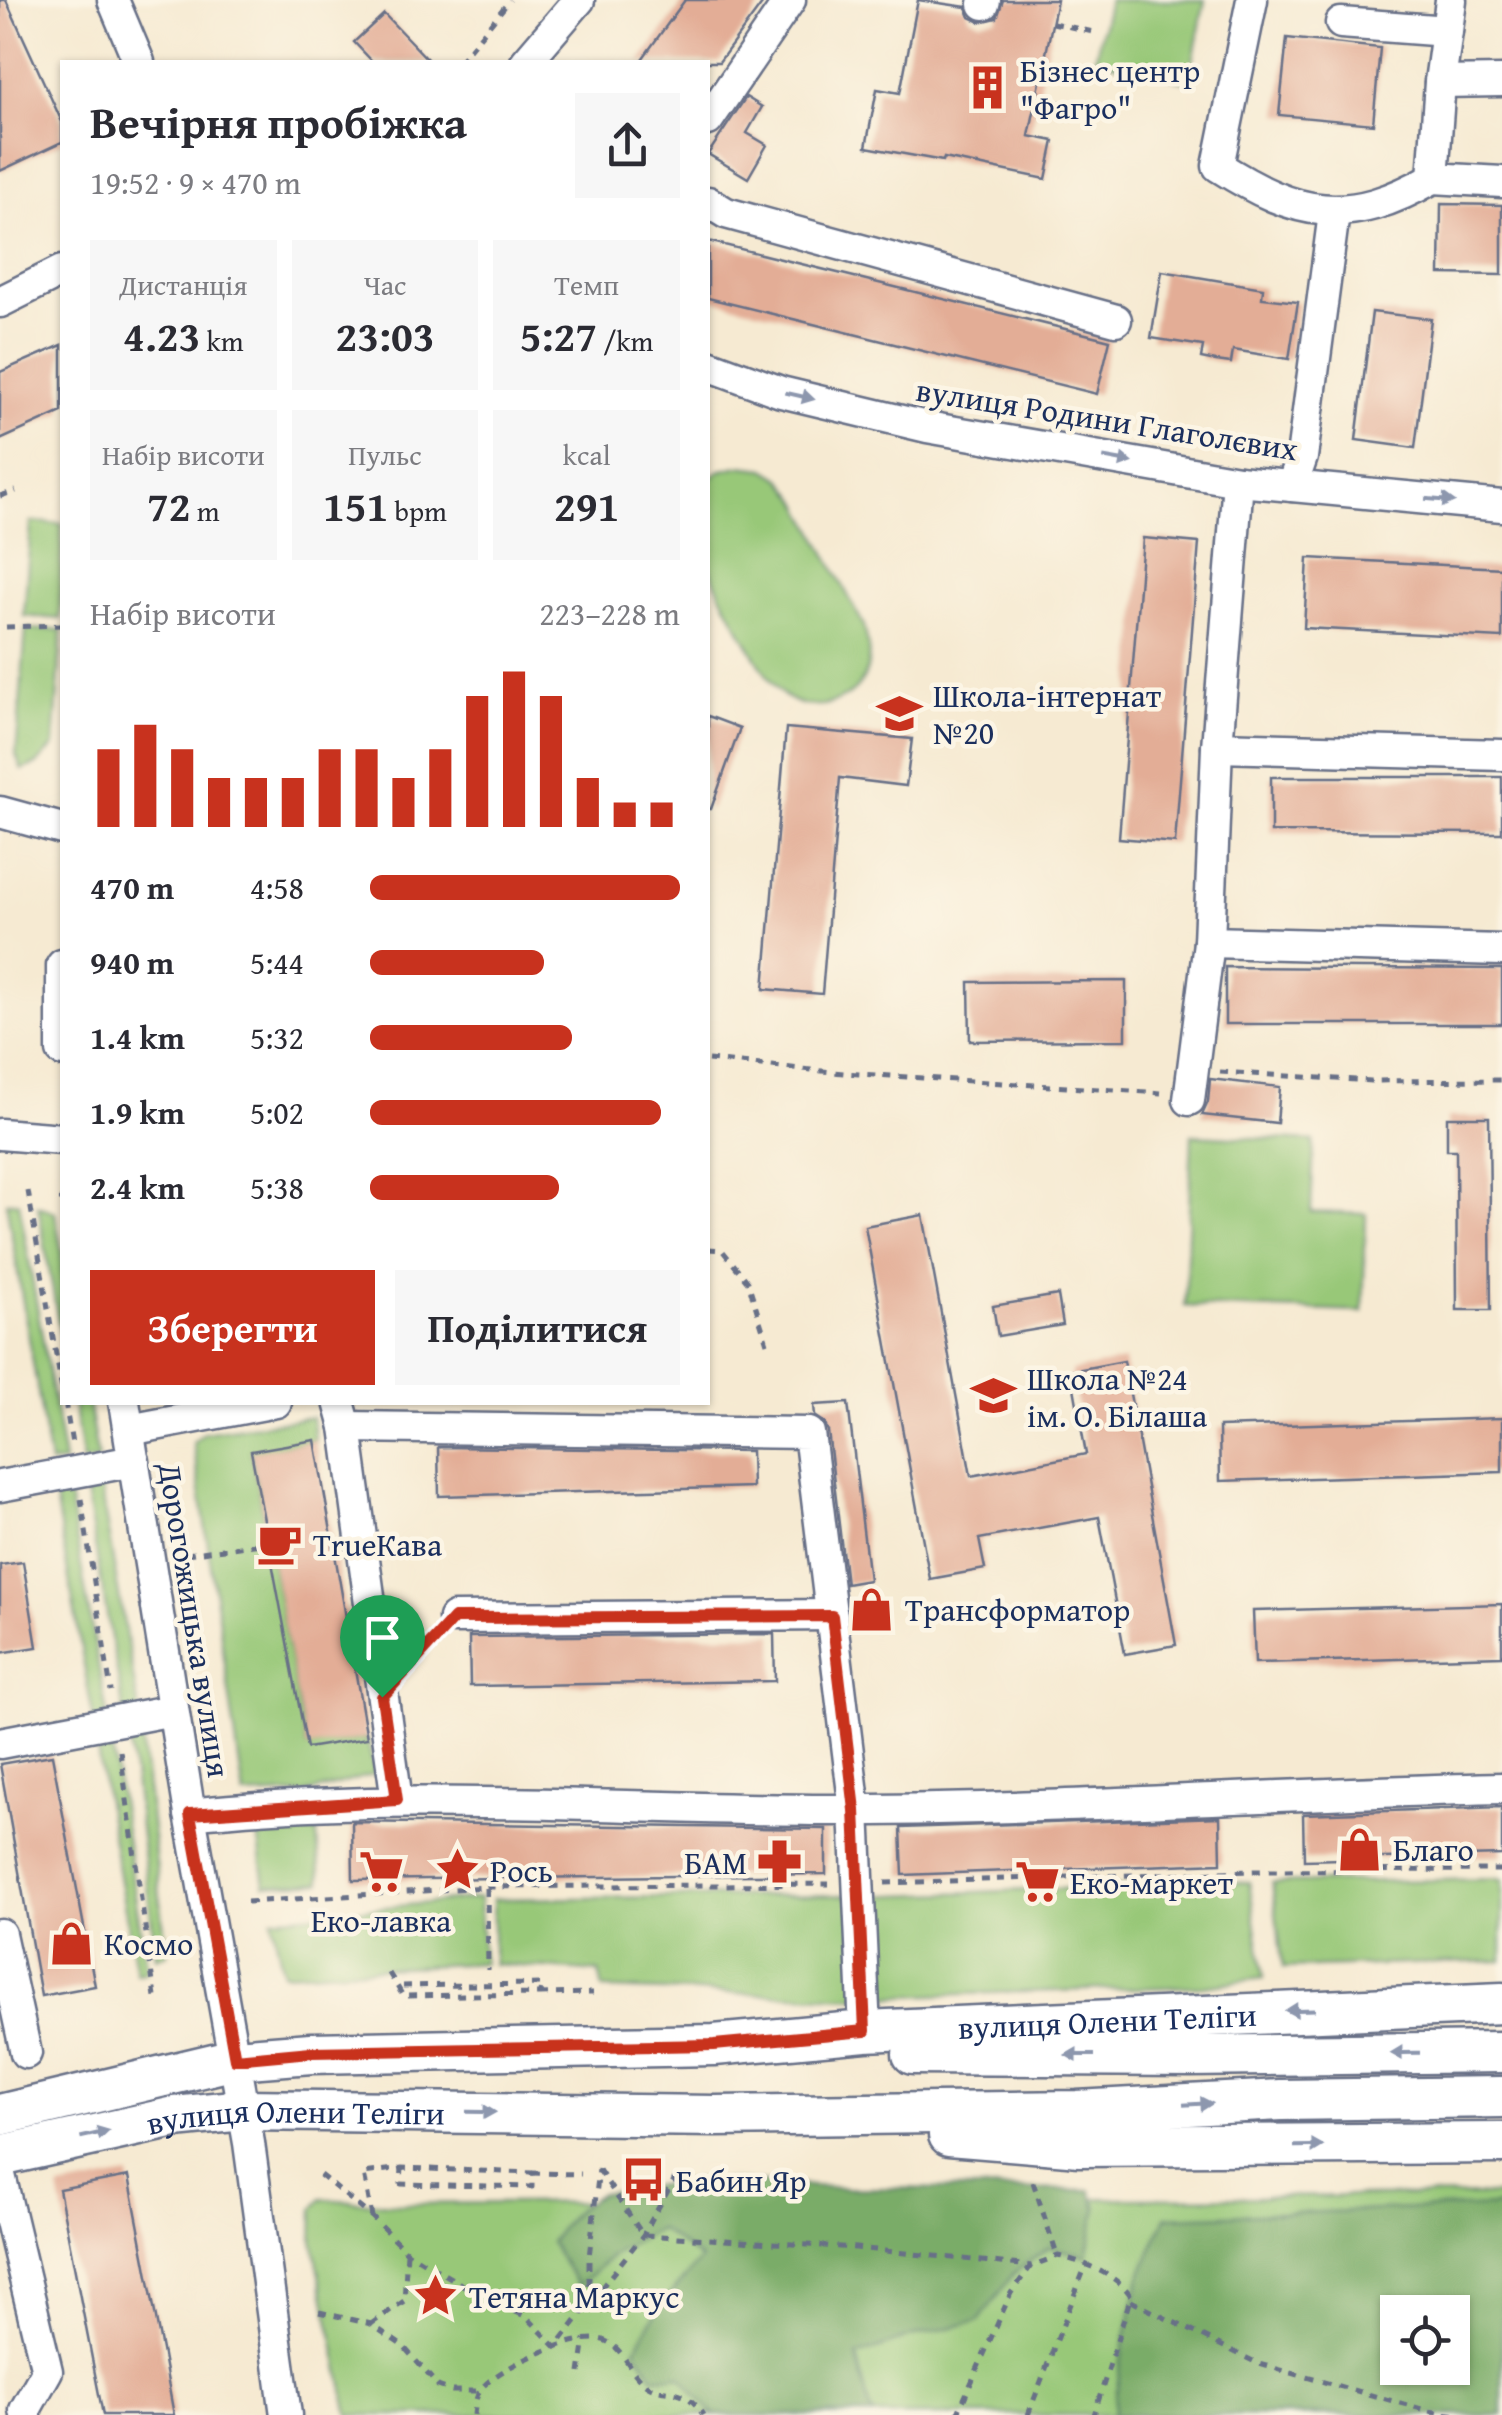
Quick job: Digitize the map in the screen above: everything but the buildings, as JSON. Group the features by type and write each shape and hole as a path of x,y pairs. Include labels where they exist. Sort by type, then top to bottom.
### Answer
{"main road":[{"name":"вулиця Олени Теліги","path":"714,2045 865,2031 1502,2003"},
{"name":"вулиця Олени Теліги","path":"0,2115 235,2059 311,2052 714,2045 870,2054 1192,2056 1502,2052"},
{"name":"вулиця Олени Теліги","path":"0,2156 160,2120 243,2110 716,2116 1077,2111 1281,2100 1502,2097"},
{"name":"вулиця Олени Теліги","path":"716,2116 1080,2146 1502,2144"}],"street":[{"path":"113,0 138,60"},
{"path":"528,60 579,0"},
{"path":"710,117 790,0"},
{"path":"1252,0 1218,166 1260,193 1334,213 1396,199 1433,178 1502,182"},
{"path":"1433,178 1451,0"},
{"path":"1341,23 1447,32"},
{"path":"1440,82 1502,80"},
{"path":"710,203 726,213 1116,320"},
{"path":"1292,486 1302,457 1334,213"},
{"path":"0,302 60,272"},
{"name":"вулиця Родини Глаголєвих","path":"710,366 781,392 927,427 1238,481 1502,506"},
{"path":"1190,1092 1209,942 1218,746 1238,481"},
{"path":"1218,746 1502,755"},
{"path":"0,812 60,828"},
{"path":"1209,942 1502,950"},
{"path":"0,1134 60,1138"},
{"path":"126,1416 244,1405"},
{"path":"397,1800 342,1415 809,1434 855,1810 865,2031"},
{"name":"Дорогожицька вулиця","path":"126,1416 190,1814 235,2059 286,2415"},
{"path":"0,1486 134,1460"},
{"path":"454,1618 832,1616"},
{"path":"0,1742 173,1710"},
{"path":"190,1814 397,1800 855,1810 1246,1800 1502,1788"},
{"path":"0,1934 26,2053"},
{"path":"0,2175 47,2372 25,2410 26,2415"},
{"name":"Дорогожицька вулиця","path":"284,2380 299,2415"}],"path":[{"path":"461,60 510,0"},
{"path":"1052,23 1093,32"},
{"path":"1038,97 1076,107"},
{"path":"0,496 16,491"},
{"path":"6,627 60,626"},
{"path":"710,1060 1175,1094 1190,1092 1209,1071 1371,1081 1502,1080"},
{"path":"28,1191 60,1378"},
{"path":"710,1249 722,1250 748,1282 767,1343"},
{"path":"66,1405 77,1473"},
{"path":"186,1554 268,1543"},
{"path":"382,1697 454,1618"},
{"path":"247,1902 487,1887 858,1884 1255,1871 1502,1870"},
{"path":"487,1887 488,1970"},
{"path":"388,1973 403,1996 592,1994"},
{"path":"402,2168 401,2184 532,2187 532,2174"},
{"path":"372,2217 364,2173 402,2168 582,2174"},
{"path":"589,2304 588,2257 599,2169 643,2235"},
{"path":"556,2347 643,2235 679,2171"},
{"path":"320,2175 408,2252 481,2296 527,2316 556,2347"},
{"path":"1033,2182 1058,2256"},
{"path":"643,2235 856,2248 1030,2266 1058,2256 1086,2265 1128,2290 1131,2301 1094,2415"},
{"path":"371,2324 404,2301 408,2252"},
{"path":"1028,2415 1086,2265"},
{"path":"957,2415 1011,2293 1030,2266"},
{"path":"1131,2301 1259,2364 1457,2415"},
{"path":"319,2312 371,2324 404,2347 438,2386 452,2391 479,2391"},
{"path":"580,2373 585,2339"},
{"path":"474,2415 479,2391 500,2372 556,2347 585,2339 602,2340 614,2347 650,2388 683,2394 703,2415"}],"green space":[{"path":"1109,0 1205,0 1189,82 1095,59"},
{"path":"739,466 765,469 783,480 798,500 864,626 868,665 856,689 845,697 833,703 806,705 782,694 731,613 710,569 710,479 719,471"},
{"path":"31,522 60,524 60,619 24,616"},
{"path":"26,629 60,630 54,746 37,764 22,770 16,755"},
{"path":"1192,1135 1314,1141 1311,1212 1366,1214 1363,1312 1185,1306"},
{"path":"6,1202 19,1202 64,1462 50,1464"},
{"path":"38,1206 55,1212 60,1241 60,1332"},
{"path":"73,1405 88,1405 98,1459 83,1462"},
{"path":"312,1417 315,1440 251,1452 307,1747 367,1738 375,1774 306,1794 244,1796 193,1442 204,1433"},
{"path":"98,1474 141,1722 126,1724 83,1477"},
{"path":"66,1479 109,1727 95,1729 52,1481"},
{"path":"141,1737 167,1954 156,1957 129,1740"},
{"path":"111,1742 147,1972 136,1973 96,1745"},
{"path":"316,1823 321,1882 265,1885 257,1828"},
{"path":"1502,1879 1502,1961 1283,1968 1272,1883"},
{"path":"1249,1882 1264,1978 1204,1986 873,1997 869,1896"},
{"path":"852,1895 858,1997 603,1989 599,1972 493,1964 493,1899"},
{"path":"479,1898 483,1963 283,1973 272,1918"},
{"path":"700,2179 845,2188 1091,2190 1097,2208 1087,2256 1049,2247 1014,2273 979,2321 910,2337 857,2356 874,2415 714,2415 680,2376 654,2377 635,2349 658,2309 701,2259 659,2229 615,2253 578,2286 550,2242 573,2212 601,2193"},
{"path":"1502,2195 1502,2415 349,2415 313,2241 314,2208 322,2199 395,2204"},
{"path":"1502,2206 1502,2415 1113,2415 1123,2348 1140,2277 1166,2217"}],"place":[{"name":"Бізнес центр \"Фагро\"","path":"987,88"},
{"name":"Школа-інтернат №20","path":"900,713"},
{"name":"Школа №24 ім. О. Білаша","path":"994,1396"},
{"name":"TrueКава","path":"280,1544"},
{"name":"Трансформатор","path":"872,1609"},
{"name":"Благо","path":"1360,1849"},
{"name":"БАМ","path":"780,1862"},
{"name":"Рось","path":"457,1870"},
{"name":"Еко-лавка","path":"381,1872"},
{"name":"Еко-маркет","path":"1037,1882"},
{"name":"Космо","path":"71,1943"},
{"name":"Бабин Яр","path":"643,2180"},
{"name":"Тетяна Маркус","path":"436,2296"}],"route":[{"path":"832,1616 855,1810 865,2031 714,2045 311,2052 235,2059 190,1814 397,1800 382,1697 454,1618 832,1616"}]}
